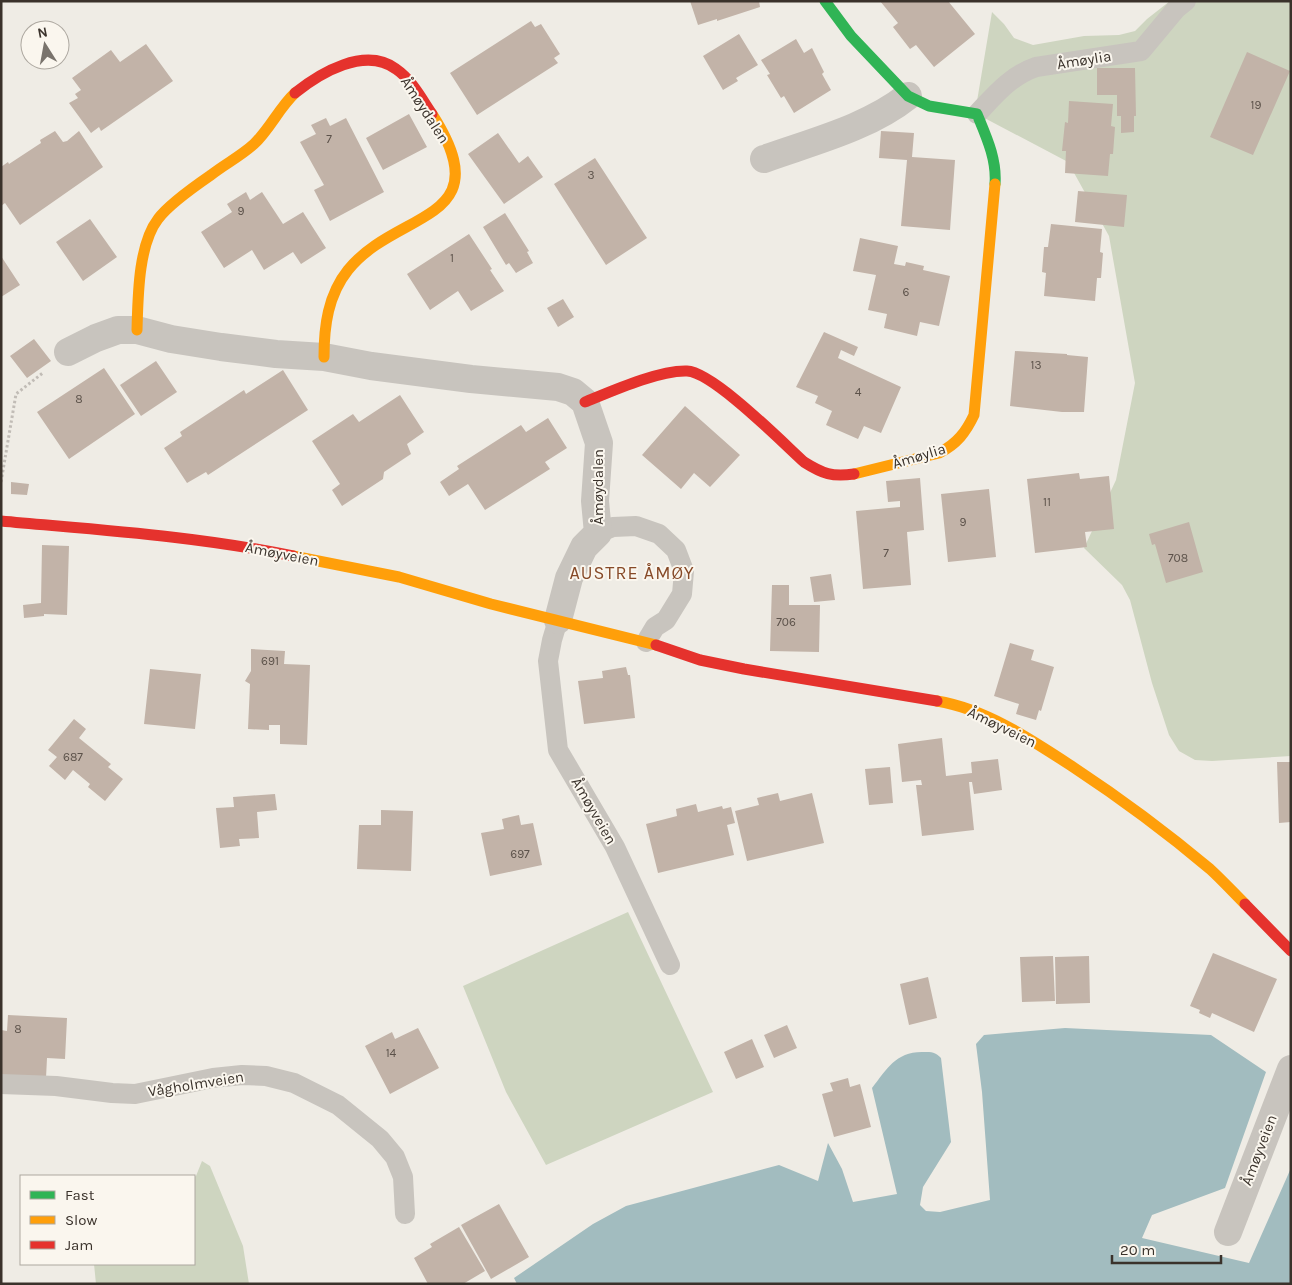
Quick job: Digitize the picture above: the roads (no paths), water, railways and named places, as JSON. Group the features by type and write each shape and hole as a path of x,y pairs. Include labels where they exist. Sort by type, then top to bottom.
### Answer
{"street":[{"path":"825,1 851,36 908,96 929,106 977,114"},
{"name":"Åmøydalen","path":"137,330 145,251 154,225 161,214 215,172 250,148 287,101 312,80 347,64 383,62 399,70 412,85 443,133 453,154 456,171 451,192 440,206 364,255 349,268 338,285 328,310 323,335 324,357"},
{"path":"764,159 862,123 895,106 908,96"},
{"name":"Åmøylia","path":"585,402 672,372 688,371 704,376 717,384 804,462 817,470 838,476 866,472 939,453 951,448 964,435 974,415 996,173 991,148 977,114"},
{"path":"68,352 96,338 118,330 137,330 171,339 221,347 276,354 324,357 371,366 471,379 558,387 574,392 585,402"},
{"name":"Åmøydalen","path":"558,620 569,578 584,547 598,533 595,501 599,443 585,402"},
{"name":"Åmøyveien","path":"1,522 124,532 245,546 399,577 491,604 646,642 700,660 951,704 1000,723 1040,744 1123,800 1211,870 1291,951"},
{"name":"Åmøyveien","path":"1228,1232 1291,1069"}],"lane":[{"name":"Åmøylia","path":"977,114 1007,82 1023,72 1036,67 1141,51 1176,9 1186,1"},
{"path":"598,533 613,527 636,526 659,534 676,550 684,571 682,594 666,620 655,627 646,642"},
{"name":"Åmøyveien","path":"558,620 548,661 558,750 615,847 670,965"},
{"name":"Vågholmveien","path":"1,1084 56,1086 135,1094 213,1078 242,1075 266,1076 294,1083 338,1105 380,1139 395,1157 403,1177 405,1214"}],"water":[{"path":"1065,1028 1211,1035 1266,1072 1225,1188 1152,1215 1142,1238 1249,1263 1291,1168 1291,1284 517,1284 514,1278 593,1224 626,1206 779,1165 818,1181 828,1143 842,1169 853,1202 897,1194 872,1088 893,1062 914,1052 931,1052 941,1058 951,1142 923,1187 920,1205 926,1211 940,1212 990,1200 982,1092 976,1044 984,1035"}],"district":[{"name":"AUSTRE ÅMØY","path":"632,573"}]}
